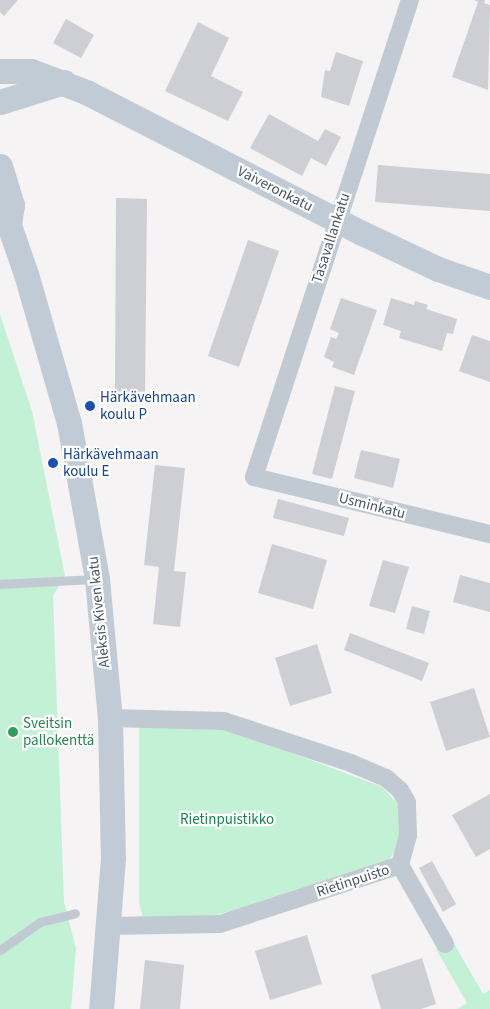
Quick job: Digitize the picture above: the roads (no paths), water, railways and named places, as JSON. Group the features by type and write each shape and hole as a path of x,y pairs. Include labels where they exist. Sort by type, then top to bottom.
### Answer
{"street":[{"name":"Tasavallankatu","path":"254,477 336,220 410,0"},
{"name":"Vaiveronkatu","path":"0,71 31,71 64,82 336,220 438,269 490,288"},
{"path":"0,102 64,82"},
{"name":"Aleksis Kiven katu","path":"0,166 12,205 4,220 69,423 98,579 110,718 113,858 101,1009"},
{"name":"Usminkatu","path":"254,477 490,534"},
{"name":"Rietinpuisto","path":"108,926 220,924 400,865 408,835 406,802 400,790 386,778 224,721 110,718"},
{"path":"400,865 445,944"}],"lane":[{"path":"0,584 98,579"},
{"path":"0,950 40,922 75,912"}],"place":[{"name":"Härkävehmaan koulu P","path":"90,406"},
{"name":"Härkävehmaan koulu E","path":"53,463"},
{"name":"Sveitsin pallokenttä","path":"13,732"}],"park label":[{"name":"Rietinpuistikko","path":"227,820"}]}
